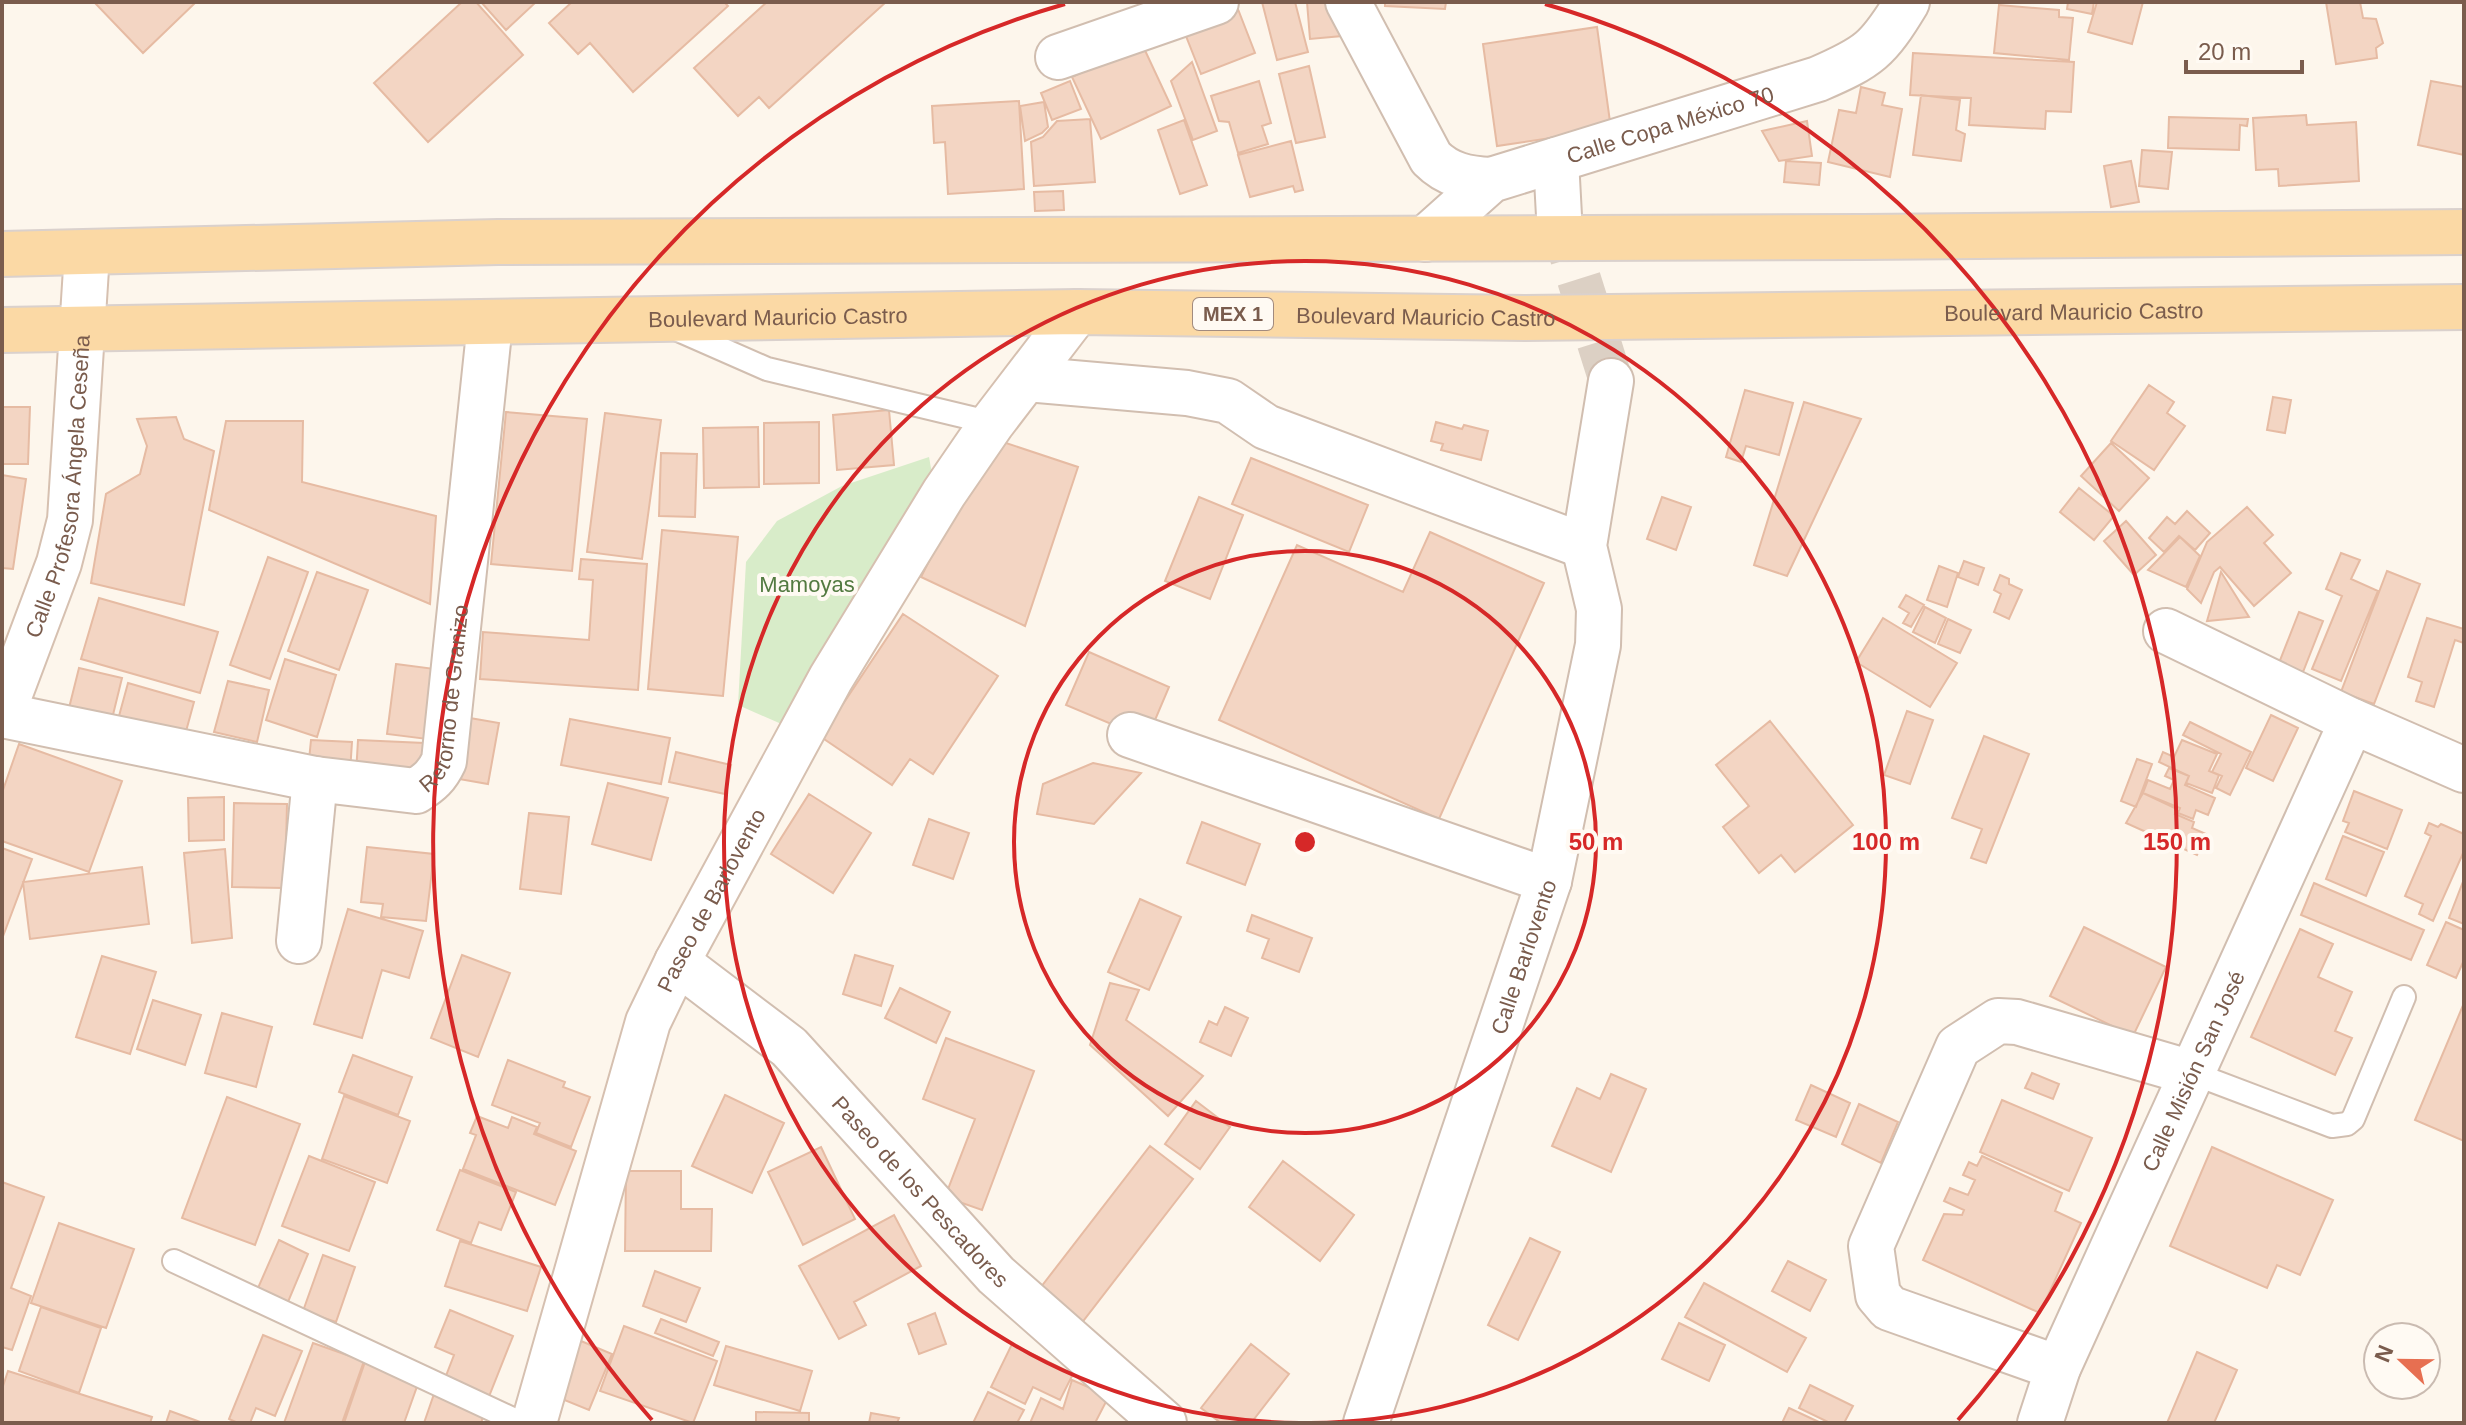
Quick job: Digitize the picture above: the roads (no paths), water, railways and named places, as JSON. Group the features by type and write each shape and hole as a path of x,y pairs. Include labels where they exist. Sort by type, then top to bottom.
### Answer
{"main road":[{"path":"2,254 498,242 2464,232"},
{"name":"Boulevard Mauricio Castro","path":"2,330 1077,312 1525,318 2464,307"}],"street":[{"path":"1058,57 1216,2"},
{"path":"1348,2 1431,158 1443,170 1458,176 1491,180"},
{"name":"Calle Copa México 70","path":"1425,239 1491,180 1818,79 1857,62 1885,39 1907,2"},
{"path":"1556,160 1559,216"},
{"name":"Calle Profesora Ángela Ceseña","path":"2,715 59,563 70,520 87,253"},
{"name":"Paseo de Barlovento","path":"534,1423 648,1022 677,962 831,678 944,493 992,423 1077,312"},
{"name":"Retorno de Granizo","path":"2,715 315,779 416,791 438,774 444,761 490,323"},
{"path":"1027,379 1187,393 1228,401 1266,427 1584,546"},
{"name":"Calle Barlovento","path":"1366,1423 1549,881 1598,645 1599,609 1584,546 1611,381"},
{"path":"2166,631 2352,721 2464,770"},
{"name":"Calle Misión San José","path":"2040,1423 2058,1368 2352,721"},
{"path":"1130,735 1549,881"},
{"path":"299,941 315,779"},
{"name":"Paseo de los Pescadores","path":"677,962 789,1047 988,1267 1164,1423"},
{"path":"2058,1368 1889,1308 1878,1295 1871,1246 1958,1047 1998,1021 2017,1022 2192,1073"}],"lane":[{"path":"653,319 767,369 992,423"},
{"path":"2192,1073 2332,1126 2347,1124 2353,1119 2404,997"},
{"path":"174,1261 521,1423"}],"tunnel":[{"path":"1559,216 1611,381"}],"park label":[{"name":"Mamoyas","path":"807,584"}]}
